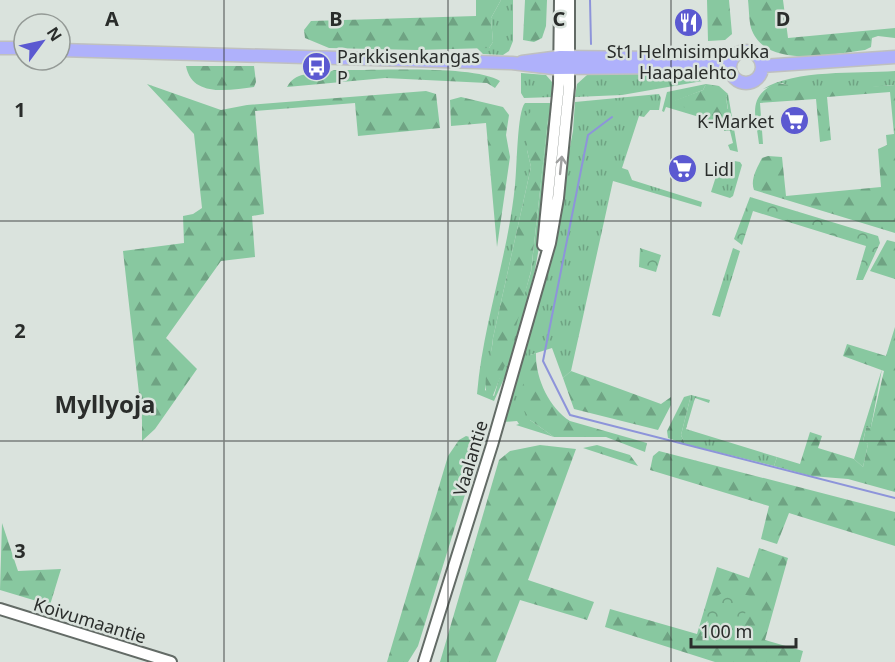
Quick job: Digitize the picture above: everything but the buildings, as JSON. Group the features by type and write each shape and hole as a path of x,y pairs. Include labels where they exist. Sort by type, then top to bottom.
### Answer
{"main road":[{"path":"72,50 512,63 565,63 657,58 685,64 729,66"},
{"path":"746,51 760,58 762,66 760,76 748,84 735,81 729,66 735,55 746,51"},
{"path":"762,66 895,57"}],"street":[{"name":"Vaalantie","path":"560,0 565,63"},
{"name":"Vaalantie","path":"424,662 495,434 543,263 558,198 569,0"},
{"name":"Koivumaantie","path":"0,609 171,662"}],"green space":[{"path":"476,0 501,0 491,18 493,42 489,48 417,50 329,48 305,38 304,30 311,21 476,16"},
{"path":"501,0 513,0 513,41 509,51 503,55 483,54 477,48 489,48 493,42 491,18"},
{"path":"525,0 547,0 546,26 542,38 534,42 523,40"},
{"path":"707,0 729,0 732,34 725,40 708,41"},
{"path":"748,0 783,0 788,38 895,28 895,38 878,36 872,38 871,47 865,50 819,56 785,54 770,50 759,41 751,28"},
{"path":"186,66 254,66 256,82 254,87 213,90 196,83"},
{"path":"334,70 446,70 468,72 500,81 495,88 487,83 385,78 287,87 296,77"},
{"path":"655,70 718,74 714,79 622,95 575,97 577,84 587,75"},
{"path":"895,71 895,85 823,91 808,90 782,83 763,89 792,78 809,75"},
{"path":"521,73 546,75 552,82 554,97 524,98 521,93"},
{"path":"777,83 818,90 895,85 895,233 754,190 753,178 756,170 762,158 768,156 782,157 786,196 881,187 878,149 887,145 886,135 894,134 890,92 827,97 831,140 820,142 816,99 760,103 763,144 759,144 755,116 757,101 767,88"},
{"path":"147,84 221,110 247,105 426,91 436,94 440,128 358,136 355,103 255,111 264,214 252,216 255,257 221,261 166,338 197,369 155,429 142,441 142,420 123,251 184,243 183,216 193,214 202,208 194,134"},
{"path":"706,84 703,90 670,103 728,109 726,97 728,94 738,152 730,150 728,145 733,143 730,131 724,131 726,125 666,107 664,112 662,111 667,92"},
{"path":"706,84 719,86 728,94 726,97 729,119 668,103 703,90"},
{"path":"659,94 661,98 659,110 650,110 644,117 639,116 622,168 628,170 632,180 702,202 701,207 613,181 571,371 563,378 552,348 530,355 530,420 554,437 516,425 519,424 517,421 504,422 544,284 573,131 575,102"},
{"path":"461,97 503,107 509,115 506,135 510,157 497,247 486,123 451,126 450,100"},
{"path":"525,103 553,103 541,236 535,270 511,363 494,401 477,394 484,341 512,211 522,108","holes":["527,115 548,119 531,272 494,396 485,390 493,338 531,167 527,150"]},
{"path":"536,108 548,119 531,271 507,360 492,398 487,395 486,374 531,167 527,150 527,115"},
{"path":"729,160 740,162 742,165 733,196 730,198 711,192 719,167 726,169"},
{"path":"750,197 878,236 880,243 863,280 856,280 866,246 753,211 742,245 734,239"},
{"path":"887,240 895,242 895,279 870,271"},
{"path":"640,248 661,255 656,272 639,267"},
{"path":"733,248 740,251 720,317 712,315"},
{"path":"895,327 895,492 848,479 811,476 774,466 777,457 800,464 810,432 822,436 818,448 854,459 863,467 868,444 863,442 866,428 871,427 884,371 843,356 847,344 886,356"},
{"path":"536,353 541,382 550,400 562,415 570,421 647,443 645,452 606,437 554,437 530,420 519,401 530,355"},
{"path":"882,369 871,427 866,428 863,441 868,444 863,467 854,459"},
{"path":"571,371 661,404 671,397 671,405 658,430 574,409 563,378"},
{"path":"691,395 710,400 709,403 695,398 686,429 777,457 774,466 685,444 681,435"},
{"path":"691,395 681,435 685,444 668,438 667,431 684,397"},
{"path":"466,436 480,440 478,453 418,646 408,662 387,662 448,456 459,440"},
{"path":"540,445 576,449 528,580 594,602 587,620 520,600 496,662 440,662 499,460 510,451"},
{"path":"597,445 630,455 638,466 583,448"},
{"path":"659,451 895,512 895,546 789,513 777,544 761,539 769,506 650,470 653,456"},
{"path":"2,523 18,571 61,569 50,605 0,590"},
{"path":"759,548 788,558 765,640 803,651 800,662 715,662 605,627 610,609 697,634 717,567 749,578"},
{"path":"728,590 750,596 736,646 701,636 711,599"}],"waterway":[{"path":"590,0 591,44"},
{"path":"612,117 588,135 543,361 570,415 895,498"}],"place":[{"name":"St1 Helmisimpukka Haapalehto","path":"688,22"},
{"name":"Parkkisenkangas P","path":"316,66"},
{"name":"K-Market","path":"795,121"},
{"name":"Lidl","path":"683,169"}],"district":[{"name":"Myllyoja","path":"105,403"}]}
